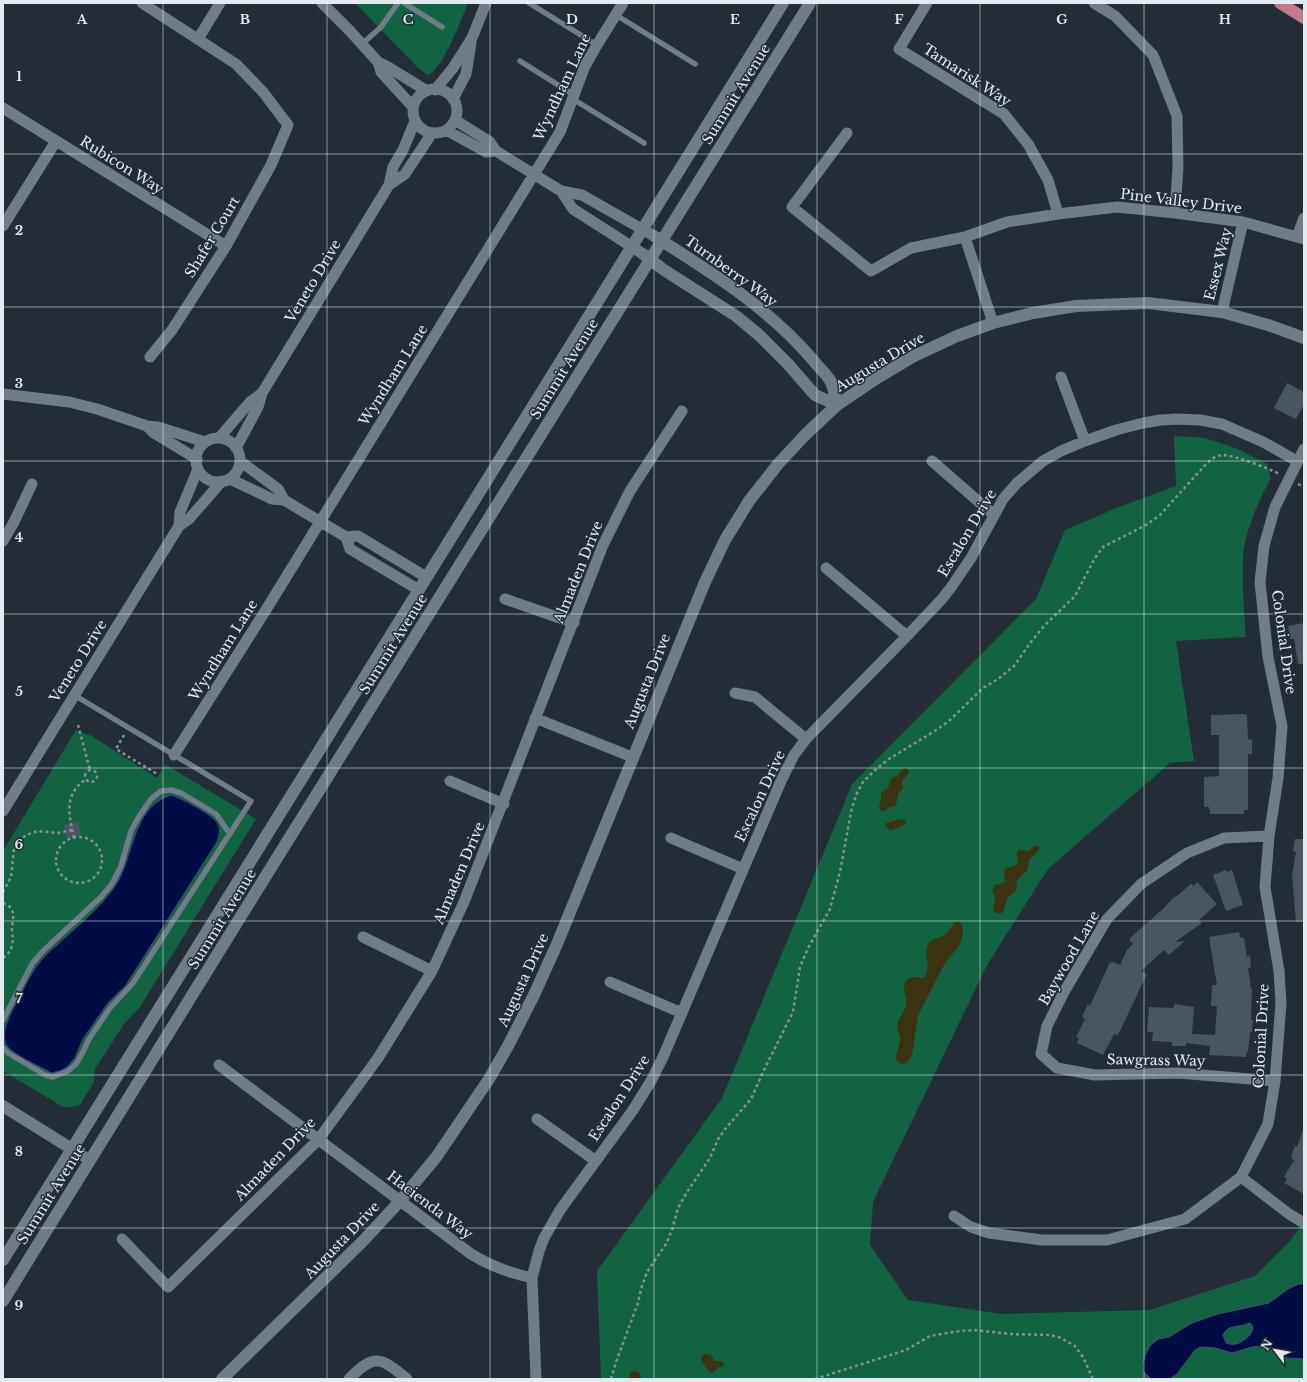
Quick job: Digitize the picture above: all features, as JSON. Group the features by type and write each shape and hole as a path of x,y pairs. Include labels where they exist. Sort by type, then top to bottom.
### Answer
{"main road":[{"name":"Summit Avenue","path":"3,1301 647,256 653,236 783,3"},
{"name":"Summit Avenue","path":"3,1260 426,577 633,247 653,236 810,3"},
{"path":"1280,3 1304,18"},
{"name":"Turnberry Way","path":"653,236 715,275 773,320 802,348 830,382 837,406"},
{"path":"647,256 664,270 736,316 759,335 815,395 837,406"},
{"name":"Augusta Drive","path":"222,1379 324,1280 400,1201 437,1156 489,1079 512,1039 557,944 632,757 705,582 725,540 749,501 778,464 805,434 837,406 877,378 914,356 957,336 993,323 1034,313 1076,306 1148,303 1222,312 1268,325 1304,338"},
{"path":"3,1106 72,1149"}],"street":[{"path":"142,3 198,39 220,3"},
{"path":"322,3 378,62 431,90 443,91 453,99 456,109 455,120 451,126 439,133 432,133 422,130 415,121 413,107 418,97 431,90 453,68 472,38 486,3"},
{"name":"Wyndham Lane","path":"174,755 320,522 560,132 585,66 623,3"},
{"name":"Tamarisk Way","path":"927,3 899,49 1004,114 1028,144 1048,180 1058,214"},
{"path":"1094,3 1114,16 1153,55 1177,116 1178,167 1175,213"},
{"path":"453,99 466,74 472,38"},
{"name":"Shafer Court","path":"150,357 172,330 226,246 271,165 288,125 263,92 236,64 198,39"},
{"path":"378,62 381,72 413,107"},
{"name":"Rubicon Way","path":"3,108 226,246"},
{"path":"455,120 490,142 496,151 561,191 582,195 653,236"},
{"name":"Veneto Drive","path":"236,448 258,407 262,393 389,185 393,168 403,150 415,121"},
{"path":"446,130 486,152 496,151"},
{"name":"Veneto Drive","path":"389,185 405,174 432,133"},
{"name":"Pine Valley Drive","path":"847,133 792,207 872,271 911,248 965,237 1007,222 1117,207 1244,222 1301,238"},
{"path":"3,226 56,141"},
{"path":"561,191 573,209 647,256"},
{"path":"1301,238 1304,218"},
{"name":"Essex Way","path":"1222,312 1244,222"},
{"path":"965,237 993,323"},
{"path":"1061,377 1085,441"},
{"name":"Veneto Drive","path":"218,438 250,402 262,393"},
{"path":"3,394 69,402 205,442"},
{"name":"Almaden Drive","path":"122,1239 168,1287 318,1140 378,1058 432,971 464,902 504,804 535,718 574,623 603,545 630,491 682,411"},
{"name":"Escalon Drive","path":"536,1379 532,1278 539,1251 550,1225 633,1110 663,1057 781,781 794,755 806,739 907,636 952,586 971,558 1003,499 1029,471 1043,461 1085,441 1143,422 1161,420 1200,420 1222,424 1263,442 1297,461"},
{"path":"147,426 154,433 197,464 203,476 208,480 216,482 226,480 235,474 240,461 239,454 232,443 225,439 212,439 205,442 200,448 197,464"},
{"name":"Colonial Drive","path":"954,1216 971,1226 989,1233 1042,1240 1107,1240 1186,1219 1241,1176 1268,1124 1275,1081 1281,987 1265,887 1269,836 1278,778 1282,726 1268,657 1260,582 1264,546 1275,507 1304,449"},
{"path":"240,461 278,490 284,500"},
{"path":"932,461 994,515"},
{"name":"Veneto Drive","path":"179,526 180,512 197,464"},
{"path":"226,480 272,499 284,500 346,537 358,536 426,577"},
{"name":"Veneto Drive","path":"3,811 179,526 189,519 226,480"},
{"path":"3,541 32,484"},
{"path":"346,537 350,550 419,590"},
{"path":"826,568 907,636"},
{"path":"505,599 574,623"},
{"path":"735,693 755,697 806,739"},
{"path":"535,718 632,757"},
{"path":"450,782 504,804"},
{"name":"Baywood Lane","path":"1041,1054 1047,1026 1064,992 1107,919 1141,884 1187,853 1224,838 1269,836"},
{"path":"671,838 743,869"},
{"path":"363,937 432,971"},
{"path":"610,982 682,1013"},
{"name":"Sawgrass Way","path":"1041,1054 1056,1068 1095,1075 1178,1073 1275,1081"},
{"name":"Hacienda Way","path":"219,1065 475,1257 503,1270 532,1278"},
{"path":"537,1119 596,1161"},
{"path":"72,1149 90,1160"},
{"path":"1241,1176 1289,1214 1304,1223"},
{"path":"349,1379 360,1368 374,1361 382,1361 388,1364 407,1379"}],"lane":[{"path":"362,44 381,27 398,3"},
{"path":"404,3 442,27"},
{"path":"529,3 597,45"},
{"path":"616,15 695,64"},
{"path":"520,61 644,143"},
{"path":"3,1048 45,1075 53,1077 68,1071 76,1064 89,1039 110,1008 133,983 251,801 74,695"},
{"path":"3,1020 32,964 42,952 101,897 112,884 121,866 131,831 151,799 161,791 171,790 181,793 216,814 230,834"}],"path":[{"path":"611,1379 647,1272 666,1244 672,1230 678,1208 710,1158 718,1139 751,1099 793,1012 800,967 808,948 830,909 840,872 846,831 856,795 863,782 889,759 950,720 983,688 998,679 1014,666 1044,626 1075,596 1095,558 1103,547 1146,525 1160,515 1206,463 1214,457 1223,455 1240,459 1268,469"},
{"path":"78,725 90,770"},
{"path":"129,728 116,749 156,774"},
{"path":"86,779 91,783 95,782 97,778 96,772 90,770"},
{"path":"74,838 69,811 71,798 77,787 86,779 86,773 90,770"},
{"path":"3,892 11,878 14,848 26,835 38,831 58,833 72,830"},
{"path":"80,837 94,842 102,855 100,870 96,876 83,883 76,883 68,880 58,870 56,862 60,847 74,838 80,837"},
{"path":"3,903 7,904 12,910 14,918 12,926 12,950 3,958"},
{"path":"815,1379 906,1350 930,1336 974,1330 1059,1337 1075,1346 1083,1357 1093,1379"}],"green space":[{"path":"355,3 468,3 445,54 439,64 428,75 417,67"},
{"path":"1174,436 1205,438 1238,449 1267,464 1271,478 1253,516 1244,548 1243,578 1246,637 1176,641 1194,761 1170,763 1048,869 987,965 873,1202 870,1245 908,1300 1002,1314 1149,1310 1255,1276 1289,1242 1304,1223 1304,1379 601,1379 597,1271 722,1098 852,784 1036,599 1065,530 1119,507 1176,486"},
{"path":"76,730 92,736 157,778 165,764 256,819 140,1007 124,1024 95,1069 94,1082 80,1105 63,1107 3,1071 3,851"}],"sand":[{"path":"907,768 909,773 902,781 903,789 898,794 896,805 881,811 879,807 881,793 888,788 891,779 898,775 903,769"},
{"path":"901,819 905,820 906,822 904,825 890,831 885,825 886,823"},
{"path":"1035,845 1039,847 1039,850 1029,860 1027,870 1017,880 1016,891 1008,897 1003,912 1000,914 995,912 993,909 995,899 992,891 995,885 1005,881 1004,872 1006,868 1017,864 1017,852 1020,850 1028,851"},
{"path":"957,921 960,922 963,928 960,944 944,965 918,1015 912,1055 908,1061 903,1064 897,1060 896,1057 900,1042 897,1026 906,1006 904,988 905,982 911,977 923,978 926,974 928,966 927,948 929,942 946,934"},
{"path":"705,1354 710,1355 715,1361 722,1362 724,1366 718,1368 712,1373 701,1360"},
{"path":"631,1372 638,1372 642,1379 628,1379"}],"shaded area":[{"path":"171,795 197,807 215,820 219,828 217,842 126,985 108,1003 83,1039 75,1058 67,1067 60,1071 51,1073 19,1056 7,1046 4,1037 9,1018 36,967 49,952 94,911 113,889 126,864 140,823 148,811 158,802"},
{"path":"1299,1284 1304,1284 1304,1359 1286,1358 1268,1348 1261,1346 1232,1353 1215,1348 1200,1347 1195,1350 1177,1374 1170,1379 1151,1379 1143,1371 1145,1355 1150,1346 1158,1339 1169,1337 1192,1323 1218,1314 1269,1303 1288,1289","holes":["1250,1323 1253,1329 1246,1338 1239,1343 1226,1343 1223,1335 1228,1329"]}],"building":[{"path":"1287,383 1304,392 1304,404 1296,419 1274,408"},
{"path":"1304,623 1304,664 1298,664 1294,639 1290,639 1288,626"},
{"path":"1211,715 1247,715 1248,739 1252,740 1252,754 1248,754 1248,810 1244,810 1244,814 1210,814 1209,807 1204,807 1204,777 1219,776 1219,735 1211,735"},
{"path":"78,821 81,835 67,839 64,825"},
{"path":"1295,839 1304,839 1304,921 1296,922 1292,875 1296,852 1293,851"},
{"path":"1226,870 1227,872 1232,870 1243,905 1226,911 1213,875"},
{"path":"1197,882 1217,904 1199,920 1202,923 1175,942 1185,941 1169,955 1164,950 1141,971 1147,974 1118,1035 1114,1034 1103,1055 1077,1043 1079,1038 1076,1037 1085,1019 1082,1017 1088,1004 1090,1006 1110,962 1120,965 1127,950 1133,944 1129,939 1174,897 1191,884 1194,886"},
{"path":"1239,932 1240,937 1244,938 1247,957 1250,956 1251,967 1248,968 1252,988 1251,1020 1253,1020 1252,1032 1250,1032 1248,1053 1246,1052 1246,1057 1209,1055 1210,1046 1186,1043 1186,1046 1172,1046 1172,1042 1152,1041 1153,1032 1147,1032 1149,1007 1173,1008 1175,1004 1194,1007 1192,1034 1215,1035 1217,1006 1211,1006 1212,986 1217,985 1209,937"},
{"path":"1303,1130 1304,1194 1284,1183 1287,1179 1284,1177 1294,1160 1291,1156 1295,1146 1297,1147"}]}
